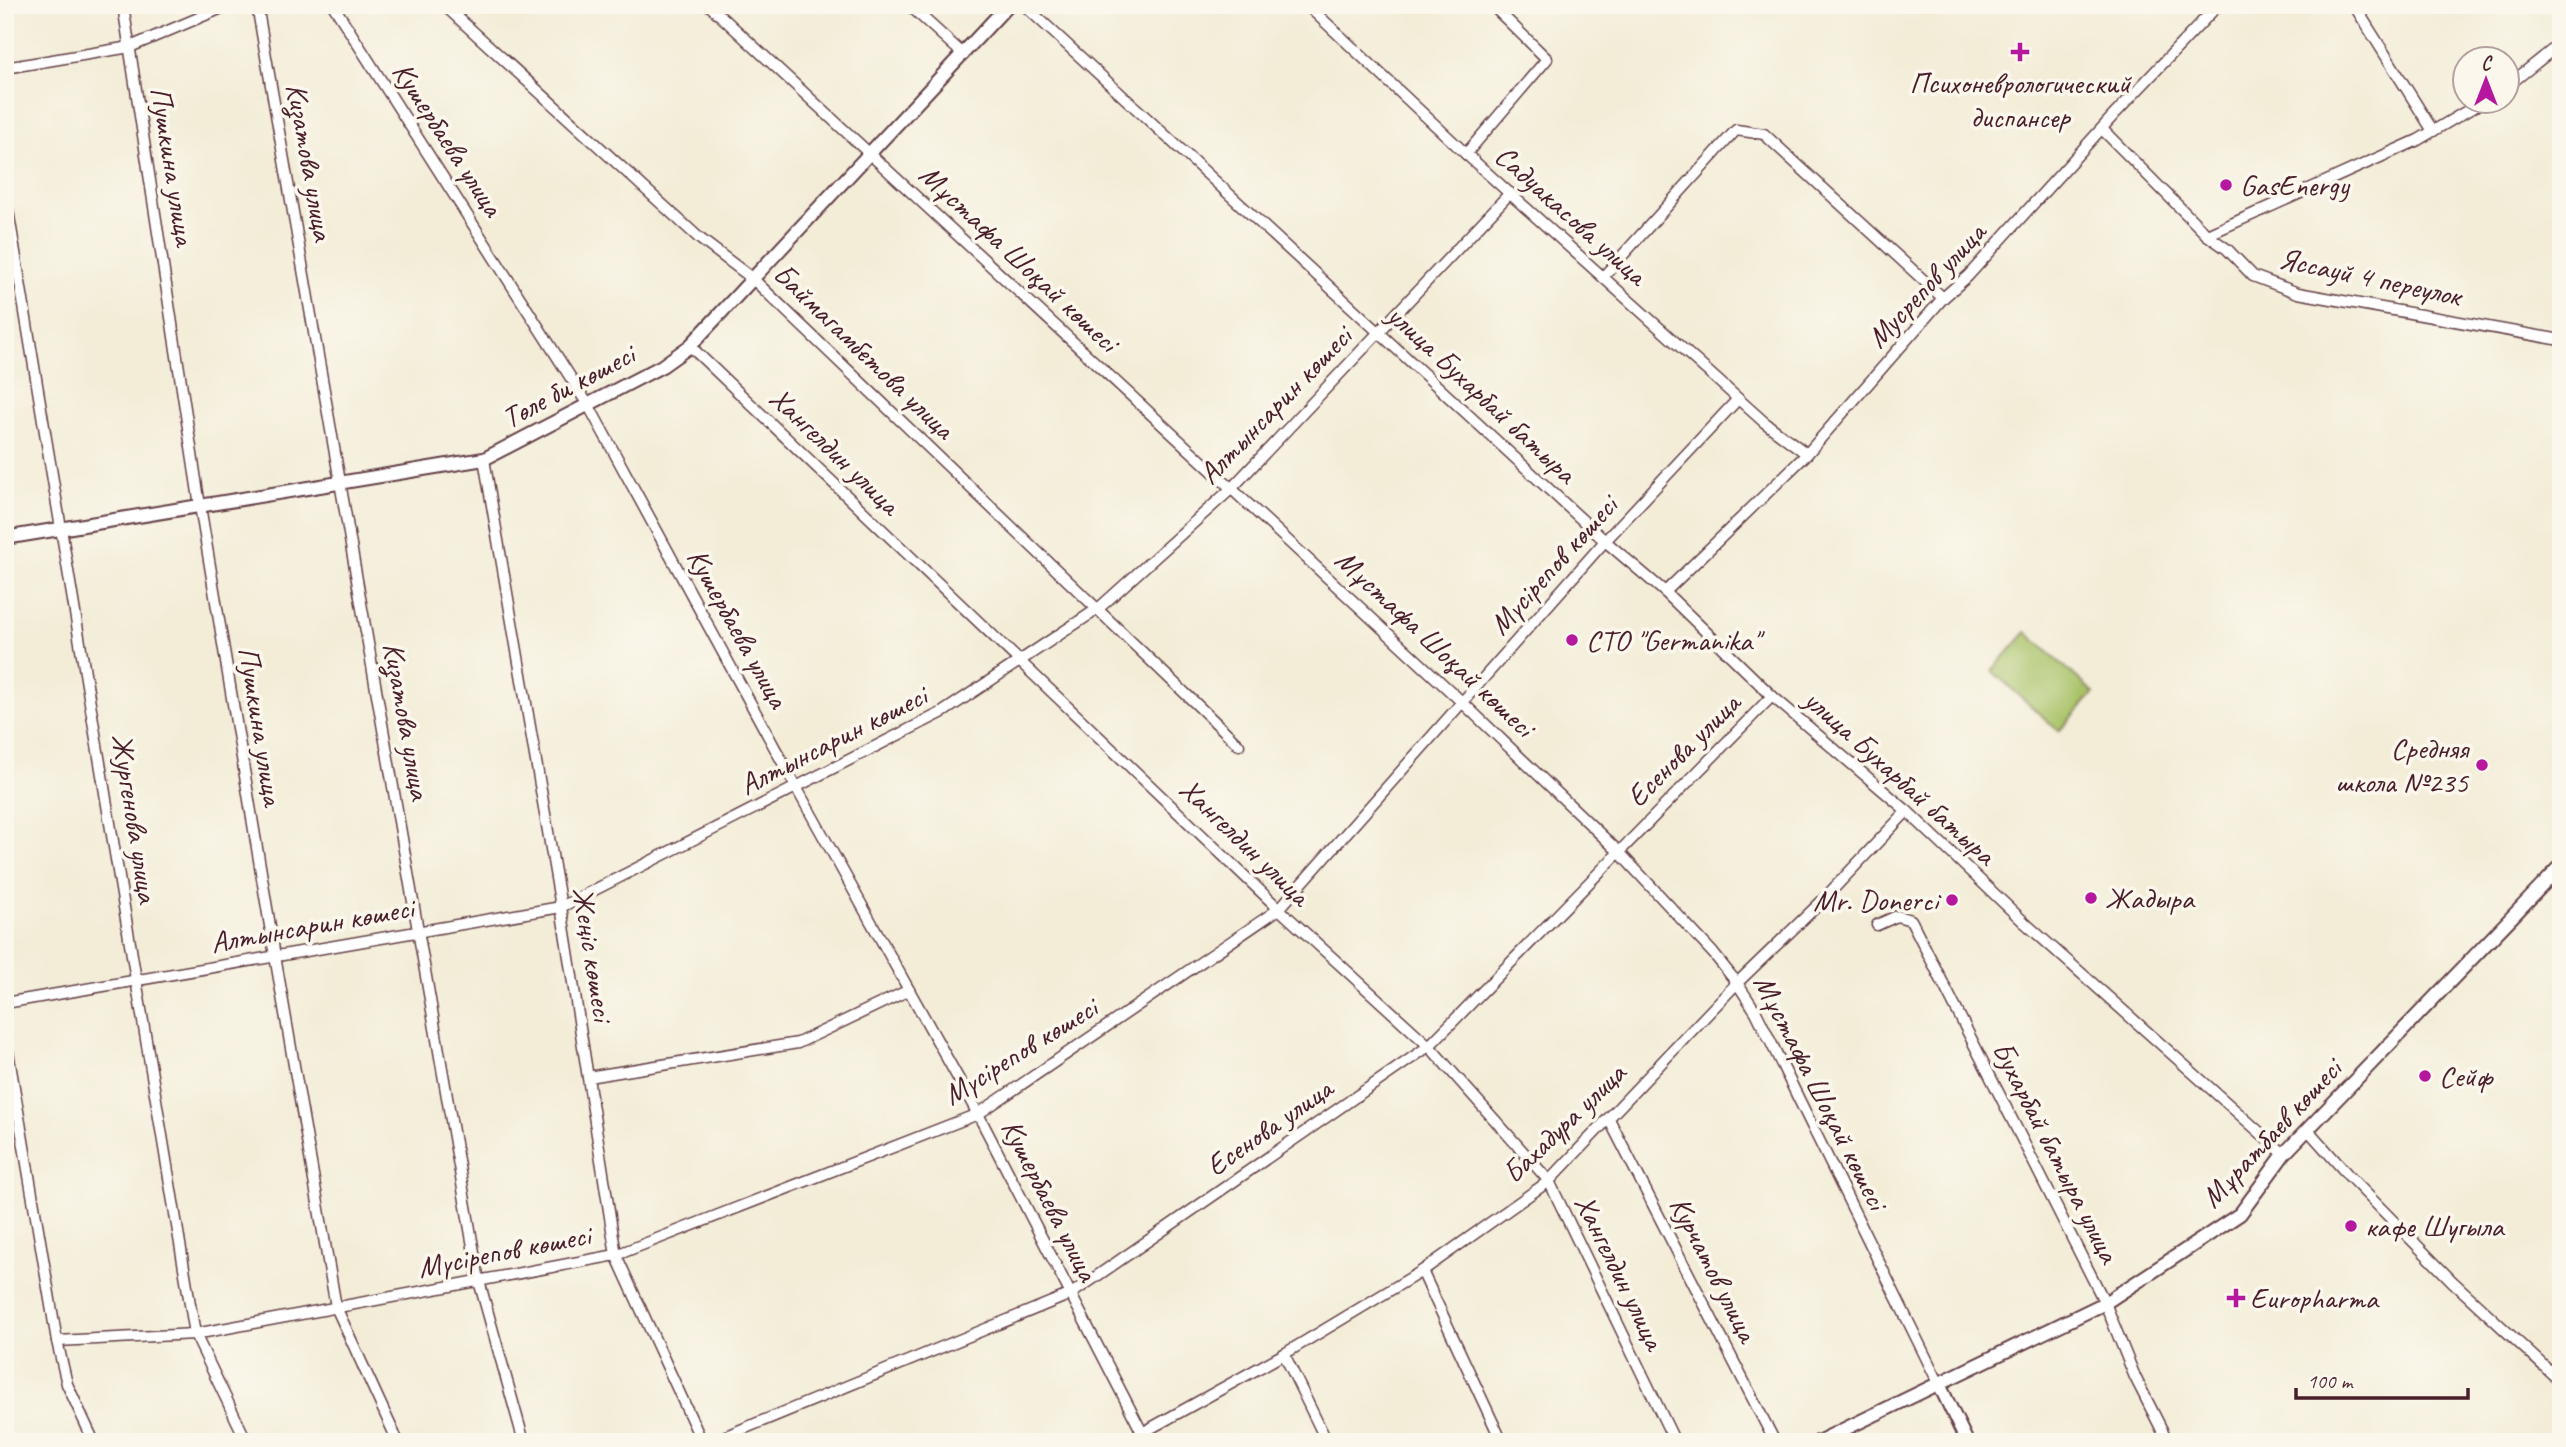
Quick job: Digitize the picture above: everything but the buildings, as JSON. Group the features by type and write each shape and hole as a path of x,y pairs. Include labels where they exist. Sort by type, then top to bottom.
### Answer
{"street":[{"name":"Пушкина улица","path":"122,5 200,506 336,1307 398,1442"},
{"path":"5,68 130,47 229,5"},
{"name":"Кизатова улица","path":"257,5 479,1281 524,1442"},
{"name":"Кушербаева улица","path":"333,5 589,405 796,787 978,1114 1145,1438"},
{"name":"Баймагамбетова улица","path":"444,5 699,238 753,279 1239,745"},
{"name":"Мұстафа Шоқай көшесі","path":"709,5 869,156 1463,703 1618,851 1713,953 1756,1012 1967,1442"},
{"path":"909,5 964,55"},
{"name":"Төле би көшесі","path":"5,538 484,459 589,405 662,366 690,346 1008,5"},
{"name":"улица Бухарбай батыра","path":"1024,5 1605,541 1665,592 1772,695 1907,811 2025,922 2284,1154"},
{"name":"Садуакасова улица","path":"1307,5 1466,154 1738,399 1807,454"},
{"path":"1466,154 1547,59 1492,5"},
{"name":"Мусрепов улица","path":"1665,592 1807,454 1944,298 1968,276 2218,5"},
{"path":"2354,5 2433,131"},
{"path":"2520,76 2561,43"},
{"path":"2207,235 2418,140 2458,116"},
{"name":"Яссауй 4 переулок","path":"2102,129 2207,235 2227,249 2253,276 2298,293 2561,340"},
{"path":"1603,276 1736,130 1764,134 1944,298"},
{"name":"Жургенова улица","path":"5,191 195,1334 247,1442"},
{"name":"Алтынсарин көшесі","path":"5,1003 561,907 943,712 1099,608 1231,489 1510,193"},
{"name":"Хангелдин улица","path":"690,346 1279,909 1429,1046 1549,1181 1675,1442"},
{"name":"Мүсірепов көшесі","path":"57,1341 195,1334 616,1255 978,1114 1279,909 1605,541 1738,399"},
{"name":"Жеңіс көшесі","path":"484,459 561,907 616,1255 701,1441"},
{"name":"Есенова улица","path":"689,1442 721,1438 1071,1294 1429,1046 1772,695"},
{"name":"Бахадура улица","path":"1126,1442 1145,1438 1422,1271 1549,1181 1737,983 1820,903 1907,811"},
{"name":"Мұратбаев көшесі","path":"1818,1442 2105,1303 2240,1214 2284,1154 2561,866"},
{"name":"Бухарбай батыра улица","path":"1877,925 1897,916 1911,920 2105,1303 2135,1377 2168,1442"},
{"path":"588,1077 799,1043 909,990"},
{"path":"5,1034 57,1341 67,1384 94,1442"},
{"name":"Курчатов улица","path":"1609,1119 1775,1442"},
{"path":"2308,1130 2348,1175 2452,1281 2561,1382"},
{"path":"1422,1271 1503,1442"},
{"path":"1284,1354 1327,1442"}],"green space":[{"path":"2026,632 2094,693 2059,731 1992,671"}],"place":[{"name":"Психоневрологический диспансер","path":"2020,52"},
{"name":"GasEnergy","path":"2226,185"},
{"name":"СТО \"Germanika\"","path":"1572,640"},
{"name":"Средняя школа №235","path":"2482,765"},
{"name":"Жадыра","path":"2091,898"},
{"name":"Mr. Donerci","path":"1952,900"},
{"name":"Сейф","path":"2425,1076"},
{"name":"кафе Шугыла","path":"2351,1226"},
{"name":"Europharma","path":"2236,1298"}]}
